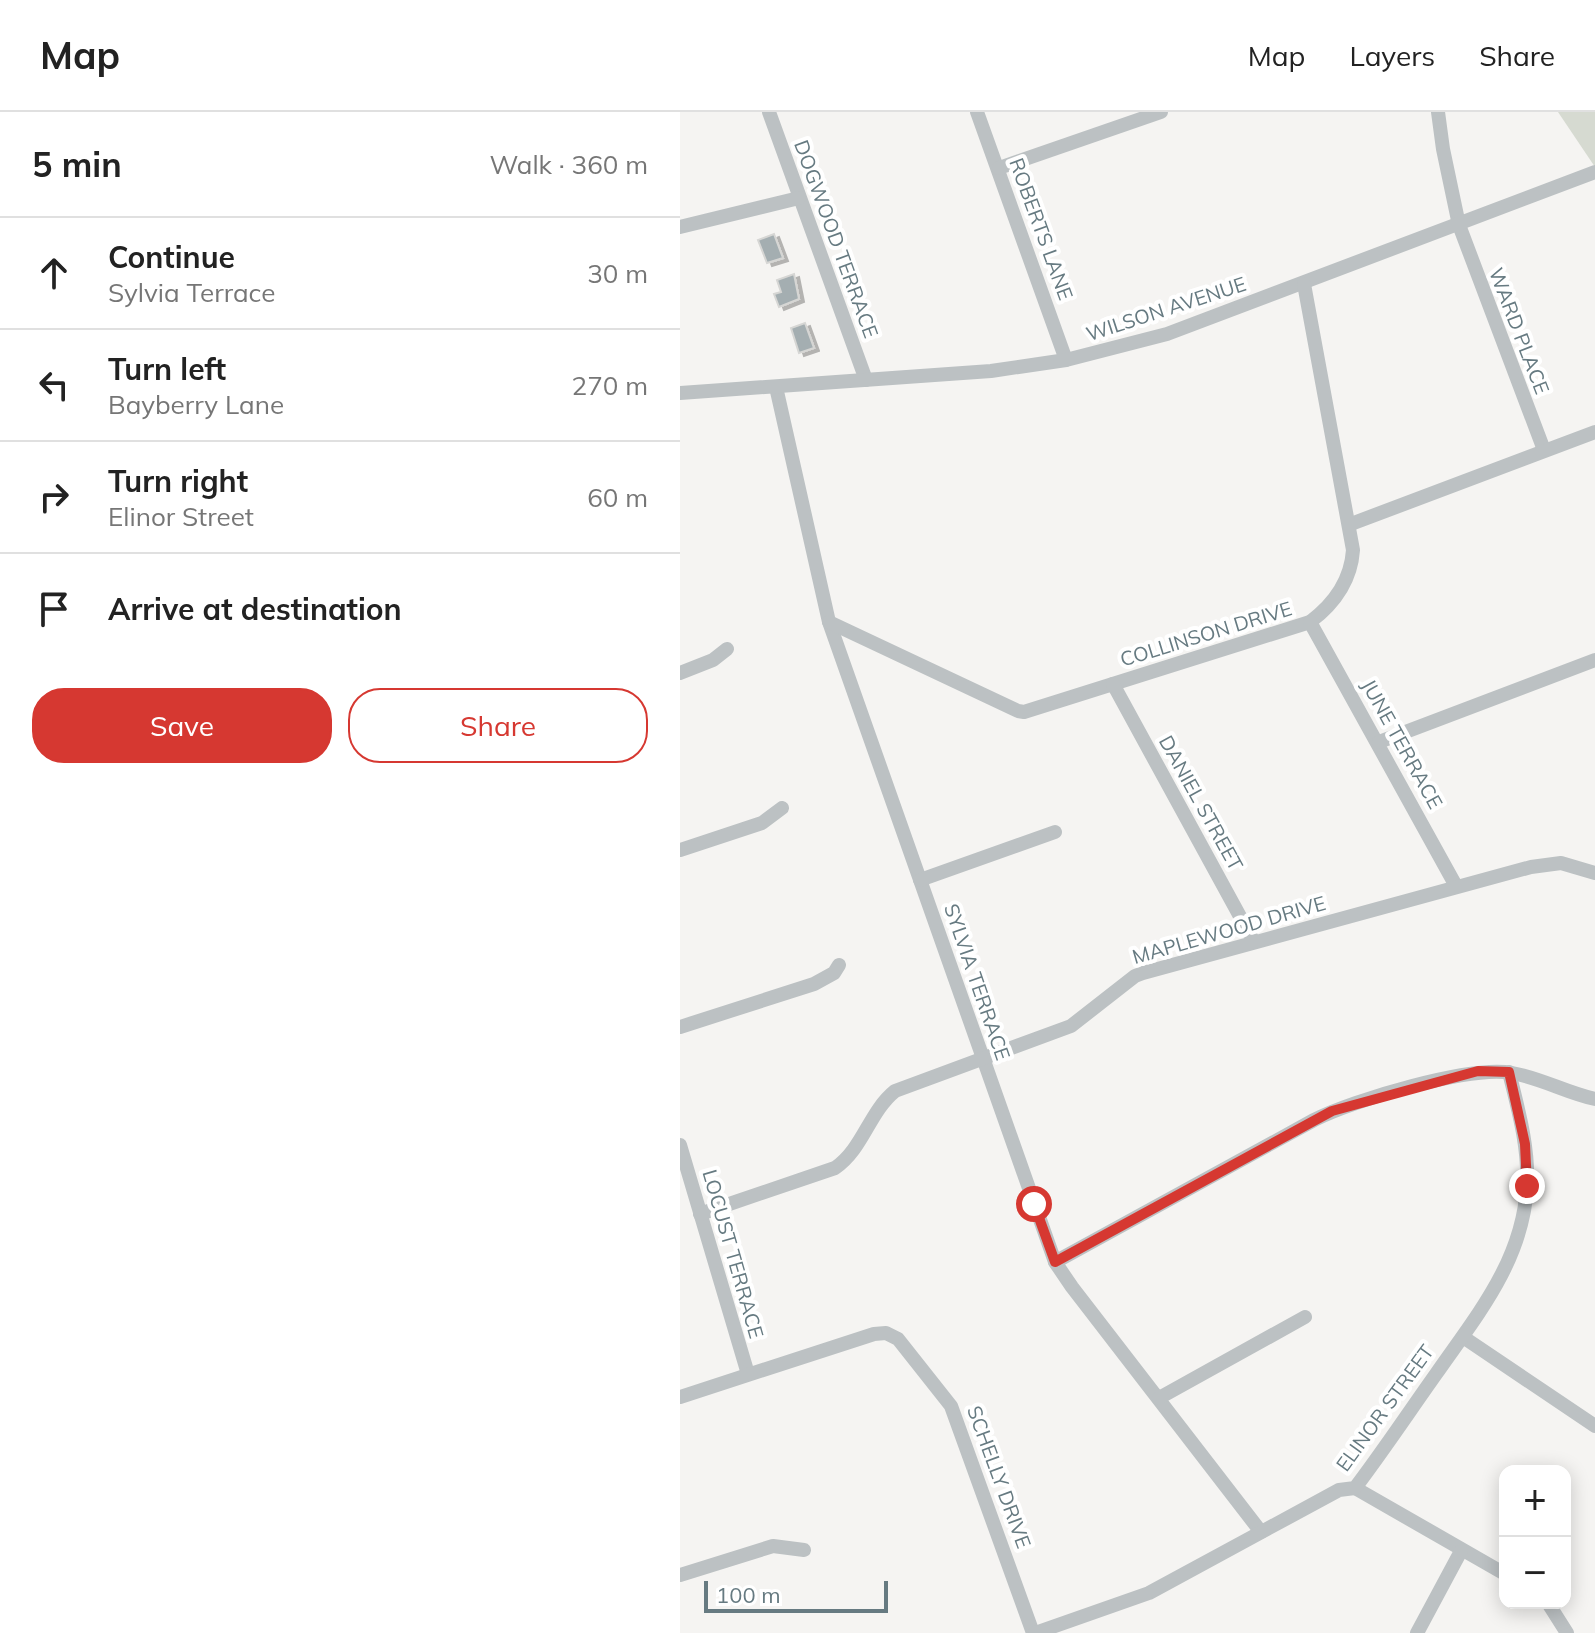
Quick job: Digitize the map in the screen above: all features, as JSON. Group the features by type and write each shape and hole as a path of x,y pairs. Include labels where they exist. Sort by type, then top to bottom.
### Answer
{"street":[{"name":"DOGWOOD TERRACE","path":"769,112 866,380"},
{"name":"ROBERTS LANE","path":"977,112 1066,360"},
{"path":"999,168 1161,112"},
{"name":"WARD PLACE","path":"1438,112 1459,225 1544,450"},
{"name":"WILSON AVENUE","path":"680,393 991,371 1066,360 1167,334 1595,172"},
{"path":"680,227 799,198"},
{"name":"COLLINSON DRIVE","path":"829,622 1024,712 1310,622 1332,601 1347,578 1353,550 1351,524 1304,284"},
{"name":"SYLVIA TERRACE","path":"776,387 829,622 1055,1262 1261,1532"},
{"path":"1351,524 1595,432"},
{"name":"JUNE TERRACE","path":"1310,622 1456,886"},
{"path":"680,673 713,660 727,649"},
{"path":"1379,742 1595,660"},
{"name":"DANIEL STREET","path":"1113,684 1254,942"},
{"path":"680,850 762,823 782,808"},
{"path":"920,880 1055,832"},
{"name":"MAPLEWOOD DRIVE","path":"700,1214 835,1168 850,1157 880,1107 895,1091 1071,1026 1135,976 1456,886 1553,864 1576,866 1595,873"},
{"path":"680,1027 814,984 834,973 839,965"},
{"path":"1055,1262 1332,1111 1478,1071 1509,1072 1595,1099"},
{"name":"ELINOR STREET","path":"1034,1633 1149,1593 1339,1490 1355,1488 1463,1337 1508,1266 1524,1213 1527,1186 1525,1144 1509,1072"},
{"name":"LOCUST TERRACE","path":"680,1145 748,1374"},
{"path":"1159,1398 1305,1317"},
{"name":"SCHELLY DRIVE","path":"680,1397 874,1334 886,1333 898,1339 951,1406 1034,1633"},
{"path":"1463,1337 1595,1426"},
{"path":"1355,1488 1499,1571"},
{"path":"680,1575 765,1547 804,1550"},
{"path":"1417,1633 1461,1551"},
{"path":"1552,1609 1567,1633"}],"shaded area":[{"path":"1558,112 1595,112 1595,167"}],"building":[{"path":"774,234 783,258 767,263 758,240"},
{"path":"794,274 799,299 779,307 774,294 781,292 777,280"},
{"path":"805,323 814,348 799,353 791,328"}],"route":[{"path":"1034,1204 1055,1262 1332,1111 1478,1071 1509,1072 1525,1144 1527,1186"}]}
